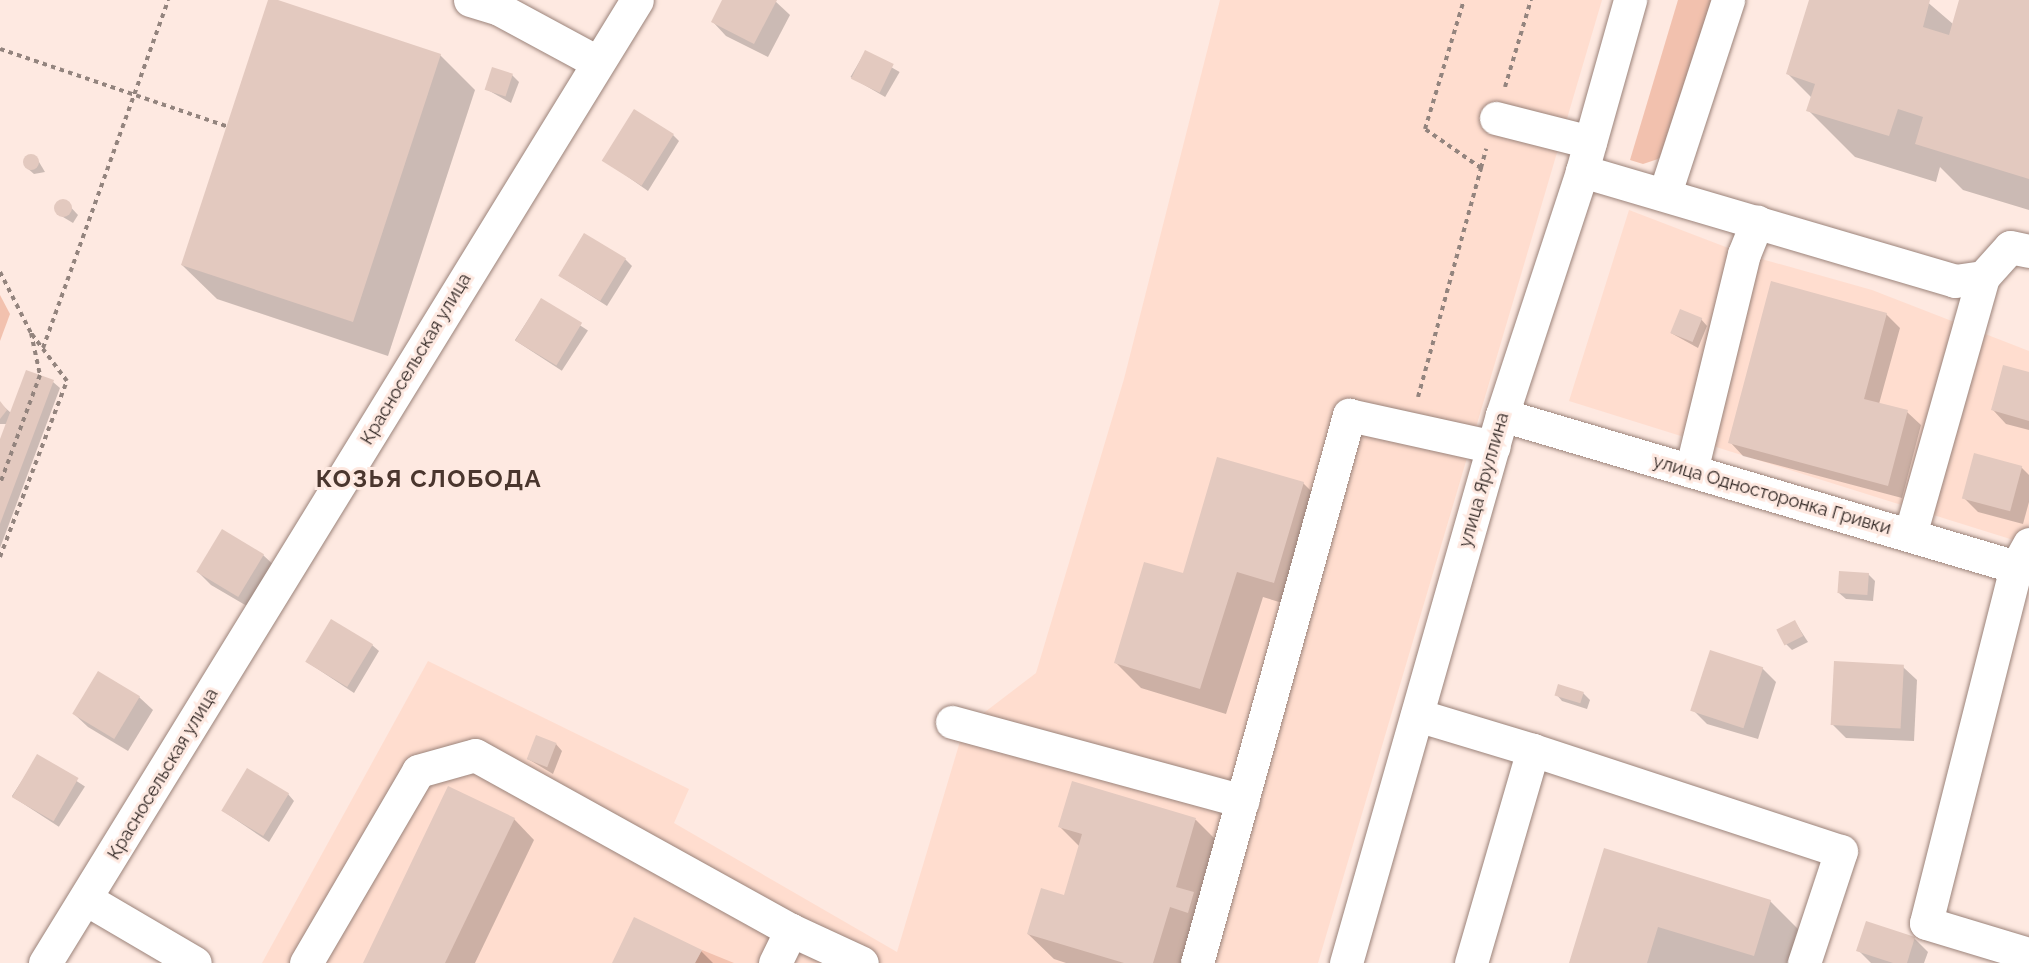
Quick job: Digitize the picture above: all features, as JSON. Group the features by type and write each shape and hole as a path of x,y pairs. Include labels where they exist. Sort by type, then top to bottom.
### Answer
{"street":[{"path":"470,0 499,9 597,62"},
{"name":"Красносельская улица","path":"45,963 637,0"},
{"name":"улица Яруллина","path":"1346,963 1502,415 1586,156 1630,0"},
{"path":"1665,193 1728,0"},
{"path":"1496,118 1665,193 1955,281 1983,277"},
{"path":"1691,471 1744,254 1757,221"},
{"path":"1910,535 1983,277 2010,247 2029,251"},
{"path":"1197,963 1349,415 1494,447"},
{"name":"улица Односторонка Гривки","path":"1502,415 1910,535 2023,555"},
{"path":"2023,555 1926,923 2029,954"},
{"path":"1417,715 1533,750 1841,850 1804,963"},
{"path":"952,722 1242,801"},
{"path":"1471,963 1533,750"},
{"path":"306,963 418,771 475,755 791,930 862,963"},
{"path":"86,899 195,963"},
{"path":"774,963 791,930"}],"path":[{"path":"43,348 168,0"},
{"path":"1464,0 1425,129 1480,168"},
{"path":"1409,428 1480,168 1531,0"},
{"path":"0,49 226,126"},
{"path":"0,272 32,333 67,381 0,557"},
{"path":"0,484 40,375 32,333"}],"shaded area":[{"path":"1220,0 1602,0 1318,963 262,963 428,661 689,789 674,823 897,952 964,728 1036,673 1124,379"},
{"path":"1678,0 1713,0 1667,149 1658,159 1643,164 1630,160"},
{"path":"1629,210 1744,254 1872,290 2029,351 2029,524 2023,543 1569,401"},
{"path":"0,295 10,314 0,341"},
{"path":"702,950 734,963 695,963"}],"building":[{"path":"268,0 278,0 441,54 353,322 181,265"},
{"path":"722,0 777,0 754,44 711,22"},
{"path":"1809,0 1930,0 1923,27 1949,35 1959,0 2029,0 2029,179 1915,144 1923,117 1898,109 1889,136 1806,111 1815,84 1786,74"},
{"path":"865,50 894,64 880,93 851,79"},
{"path":"492,67 513,74 506,97 485,90"},
{"path":"634,109 674,134 642,186 602,161"},
{"path":"28,154 34,154 39,162 37,168 28,170 23,165 23,159"},
{"path":"63,199 69,202 72,208 69,214 63,217 57,214 54,208 57,202"},
{"path":"584,233 626,258 600,301 558,276"},
{"path":"1771,281 1887,313 1864,399 1908,410 1888,486 1728,443"},
{"path":"541,298 582,323 556,366 515,341"},
{"path":"1680,309 1702,318 1693,342 1670,333"},
{"path":"2003,365 2029,372 2029,421 1991,410"},
{"path":"26,370 54,380 0,524 0,439"},
{"path":"0,401 7,410 0,419"},
{"path":"1974,453 2022,466 2010,511 1962,498"},
{"path":"1217,457 1304,482 1274,583 1237,572 1200,689 1114,663 1144,562 1183,573"},
{"path":"222,529 264,554 238,597 196,572"},
{"path":"1839,571 1869,573 1867,595 1837,593"},
{"path":"331,619 373,644 347,687 305,662"},
{"path":"1795,620 1803,636 1784,646 1776,630"},
{"path":"1710,650 1763,667 1743,728 1690,711"},
{"path":"1834,661 1904,665 1901,729 1831,725"},
{"path":"98,671 140,696 114,739 72,714"},
{"path":"1558,684 1584,692 1580,703 1554,695"},
{"path":"536,735 557,743 547,767 527,759"},
{"path":"37,754 79,778 54,821 12,797"},
{"path":"247,768 289,793 263,836 221,811"},
{"path":"1072,781 1196,818 1176,887 1194,892 1188,913 1170,907 1153,963 1124,963 1027,934 1041,888 1064,895 1082,834 1058,827"},
{"path":"448,786 515,818 445,963 363,963"},
{"path":"1604,848 1771,900 1754,956 1658,927 1647,963 1569,963"},
{"path":"634,917 702,950 695,963 612,963"},
{"path":"1866,921 1915,937 1907,963 1893,963 1856,951"}],"district":[{"name":"КОЗЬЯ СЛОБОДА","path":"429,479"}]}
